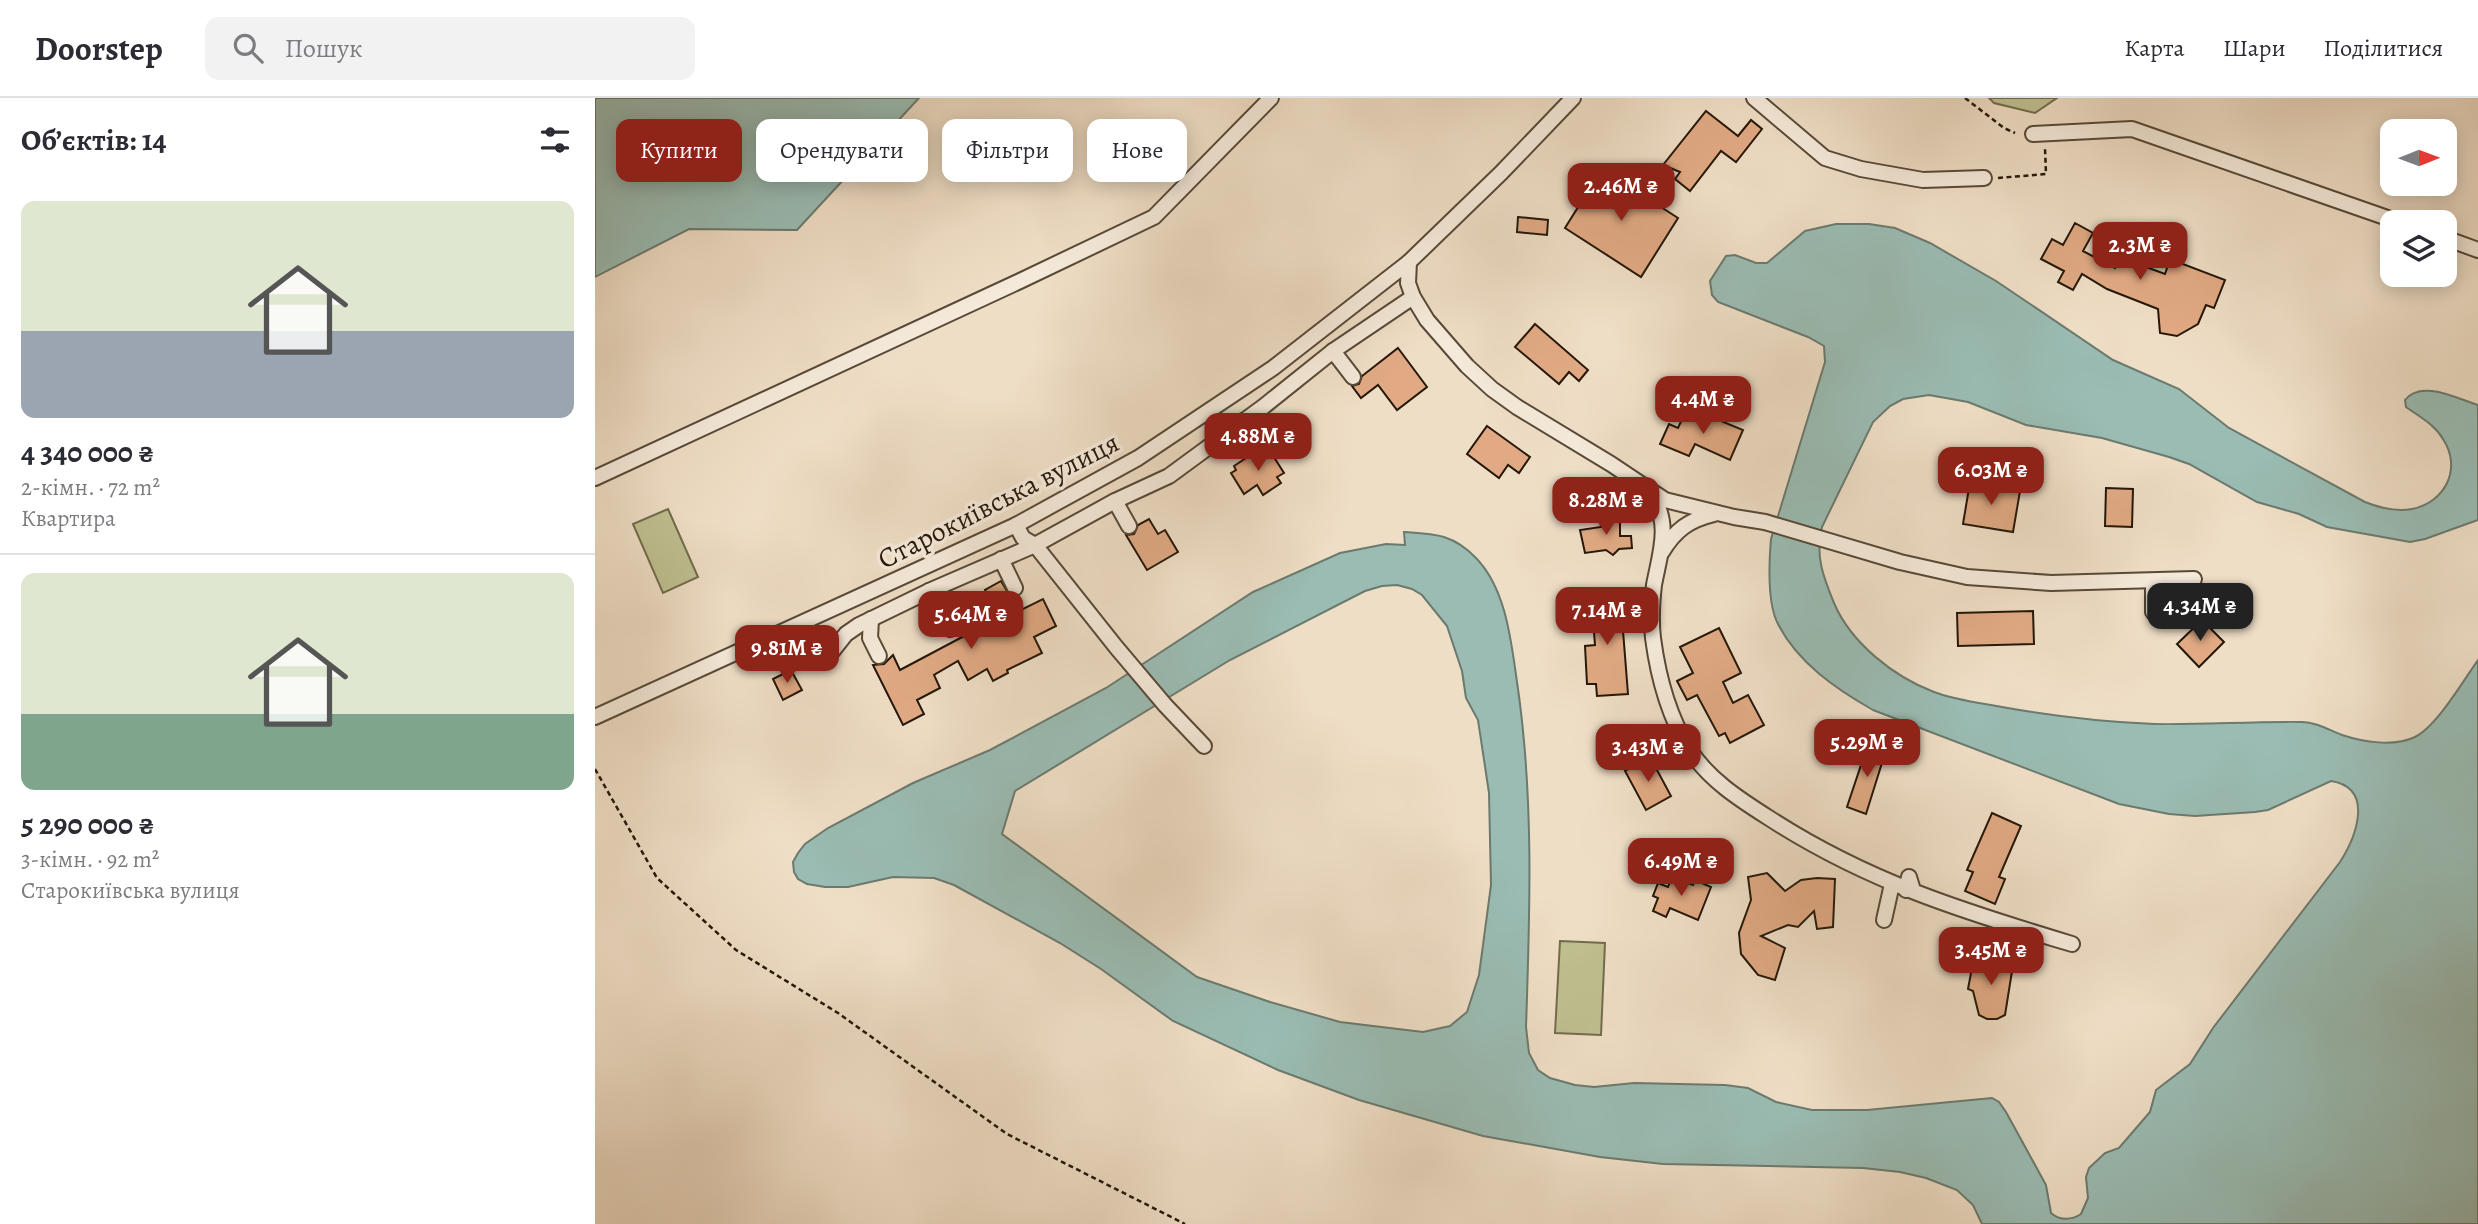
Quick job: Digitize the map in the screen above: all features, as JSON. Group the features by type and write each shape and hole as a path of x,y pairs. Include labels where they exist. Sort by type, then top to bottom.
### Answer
{"street":[{"path":"595,478 1154,216 1271,98"},
{"name":"Старокиївська вулиця","path":"595,717 1016,525 1137,458 1228,399 1329,326 1409,262 1501,173 1573,98"},
{"path":"1754,98 1825,158 1861,169 1923,180 1985,178"},
{"path":"2038,134 2132,129 2380,215"},
{"path":"2457,242 2478,250"},
{"path":"1409,262 1408,283 1413,297 1427,320 1467,366 1517,407 1627,474 1647,490 1658,506 1663,528 1652,609 1656,656 1668,705 1689,749 1716,780 1747,804 1841,861 1979,916 2072,944"},
{"path":"827,657 846,634 865,622 1035,545 1177,471 1333,351 1413,297"},
{"path":"1333,351 1353,377"},
{"path":"1243,421 1262,445"},
{"path":"1627,474 1647,491 1665,500 1765,522 1937,572 1967,578 2051,583 2194,579"},
{"path":"1115,501 1129,526"},
{"path":"1661,554 1683,526 1715,513"},
{"path":"1016,525 1023,538 1035,545 1116,647 1204,746"},
{"path":"1001,559 1015,588"},
{"path":"2153,582 2153,612"},
{"path":"929,591 950,629"},
{"path":"865,622 879,656"},
{"path":"1884,920 1903,887"}],"path":[{"path":"1965,98 2004,128 2015,133"},
{"path":"1985,178 2046,174 2038,134"},
{"path":"595,769 657,878 736,950 838,1013 1007,1134 1185,1224"}],"green space":[{"path":"1989,98 2057,98 2035,113 1994,103"},
{"path":"668,509 698,577 663,593 633,524"},
{"path":"1560,941 1605,943 1601,1035 1555,1033"}],"water":[{"path":"595,98 919,98 900,119 756,119 756,182 841,182 797,230 689,229 595,277"},
{"path":"1836,224 1869,224 1895,228 1930,243 1996,281 2113,360 2179,389 2229,428 2365,502 2382,508 2406,510 2424,505 2442,491 2451,472 2449,450 2443,439 2431,425 2406,407 2405,400 2420,391 2430,391 2478,405 2478,520 2410,542 2327,527 2299,514 2257,502 2189,464 2102,438 2026,425 1968,402 1929,395 1903,399 1890,406 1873,422 1822,527 1819,547 1824,575 1834,603 1851,632 1875,657 1919,686 1934,692 2021,710 2154,724 2307,722 2359,740 2398,742 2415,737 2432,723 2478,660 2478,1224 1982,1224 1973,1205 1957,1190 1926,1178 1900,1172 1863,1168 1663,1164 1600,1157 1483,1136 1359,1100 1278,1070 1173,1021 1060,943 954,885 934,878 893,877 848,887 825,887 807,884 798,879 793,862 798,853 805,844 828,828 913,783 990,750 1106,688 1253,592 1340,553 1386,544 1405,545 1404,532 1443,537 1468,550 1486,571 1501,600 1509,632 1522,725 1528,811 1526,1027 1529,1053 1538,1070 1550,1078 1594,1087 1634,1083 1748,1088 1776,1102 1812,1110 1867,1110 1992,1098 1999,1102 2006,1112 2046,1185 2051,1213 2066,1219 2081,1214 2088,1198 2086,1177 2089,1168 2105,1153 2119,1148 2150,1112 2156,1090 2190,1064 2213,1028 2340,862 2356,827 2357,803 2353,793 2345,785 2331,781 2268,810 2255,812 2195,816 2119,804 1873,710 1832,684 1807,663 1786,638 1774,615 1770,549 1825,362 1824,346 1808,337 1718,302 1712,295 1710,281 1726,256 1735,255 1756,263 1767,263 1805,231","holes":["1397,585 1422,595 1447,626 1462,671 1466,698 1478,720 1489,793 1491,885 1479,975 1467,1012 1450,1026 1423,1032 1340,1022 1197,977 1002,834 1015,791 1230,660 1365,591"]}],"building":[{"path":"1706,111 1738,136 1751,120 1762,129 1736,162 1721,151 1690,191 1675,179 1680,172 1663,165"},
{"path":"1602,169 1678,218 1641,277 1565,228"},
{"path":"1518,217 1548,220 1547,235 1517,232"},
{"path":"2075,223 2093,233 2083,251 2115,268 2119,257 2165,274 2170,259 2225,280 2214,308 2206,305 2198,324 2177,336 2160,333 2158,309 2107,289 2082,274 2073,290 2058,282 2064,271 2041,259 2052,239 2063,245"},
{"path":"1535,324 1588,370 1579,381 1569,372 1559,384 1515,347"},
{"path":"1398,348 1427,387 1397,410 1378,385 1361,398 1352,386 1359,384 1362,376"},
{"path":"1685,413 1706,423 1709,416 1743,430 1730,460 1695,444 1689,456 1660,444 1669,424 1678,428"},
{"path":"1487,426 1530,457 1519,473 1508,465 1499,478 1467,454"},
{"path":"1270,451 1284,473 1277,477 1281,483 1263,495 1257,485 1244,494 1231,473 1236,470 1234,466 1255,452 1263,455"},
{"path":"1970,482 2020,491 2013,532 1963,524"},
{"path":"2106,488 2133,489 2132,527 2105,526"},
{"path":"1620,517 1620,536 1631,536 1632,548 1619,549 1613,555 1606,550 1585,553 1580,530 1601,527 1600,519"},
{"path":"1149,519 1158,534 1165,530 1178,552 1147,570 1126,535 1134,534 1138,525"},
{"path":"1001,581 1019,611 1043,599 1056,626 1034,637 1042,653 1007,670 1008,673 993,681 987,669 968,680 958,661 934,675 940,688 917,700 924,714 903,725 873,665 884,664 893,655 900,670 966,635 959,622 992,604 985,590"},
{"path":"1625,595 1626,618 1622,618 1628,694 1597,696 1596,684 1587,684 1585,646 1595,645 1593,619 1587,620 1587,605 1596,604 1596,596"},
{"path":"2033,611 2034,644 1958,646 1957,613"},
{"path":"2202,620 2224,642 2199,667 2177,644"},
{"path":"1719,628 1741,673 1723,682 1733,703 1748,695 1764,725 1730,743 1725,733 1719,736 1697,695 1687,700 1677,681 1693,673 1680,647"},
{"path":"791,670 802,690 783,700 773,679"},
{"path":"1868,744 1886,750 1866,814 1847,807"},
{"path":"1650,757 1671,796 1646,810 1625,771"},
{"path":"1992,813 2021,826 1999,877 2005,879 1995,904 1965,891 1973,872 1967,870"},
{"path":"1767,873 1785,891 1801,880 1835,879 1833,927 1817,929 1814,911 1798,927 1788,925 1761,936 1785,948 1775,980 1758,975 1741,954 1739,933 1751,900 1748,877"},
{"path":"1672,877 1693,885 1695,880 1711,887 1698,920 1670,908 1666,917 1653,911 1658,898 1653,896 1658,883 1668,887"},
{"path":"1974,957 2013,965 2005,1015 1997,1019 1987,1019 1979,1015 1973,991 1968,989"}]}
